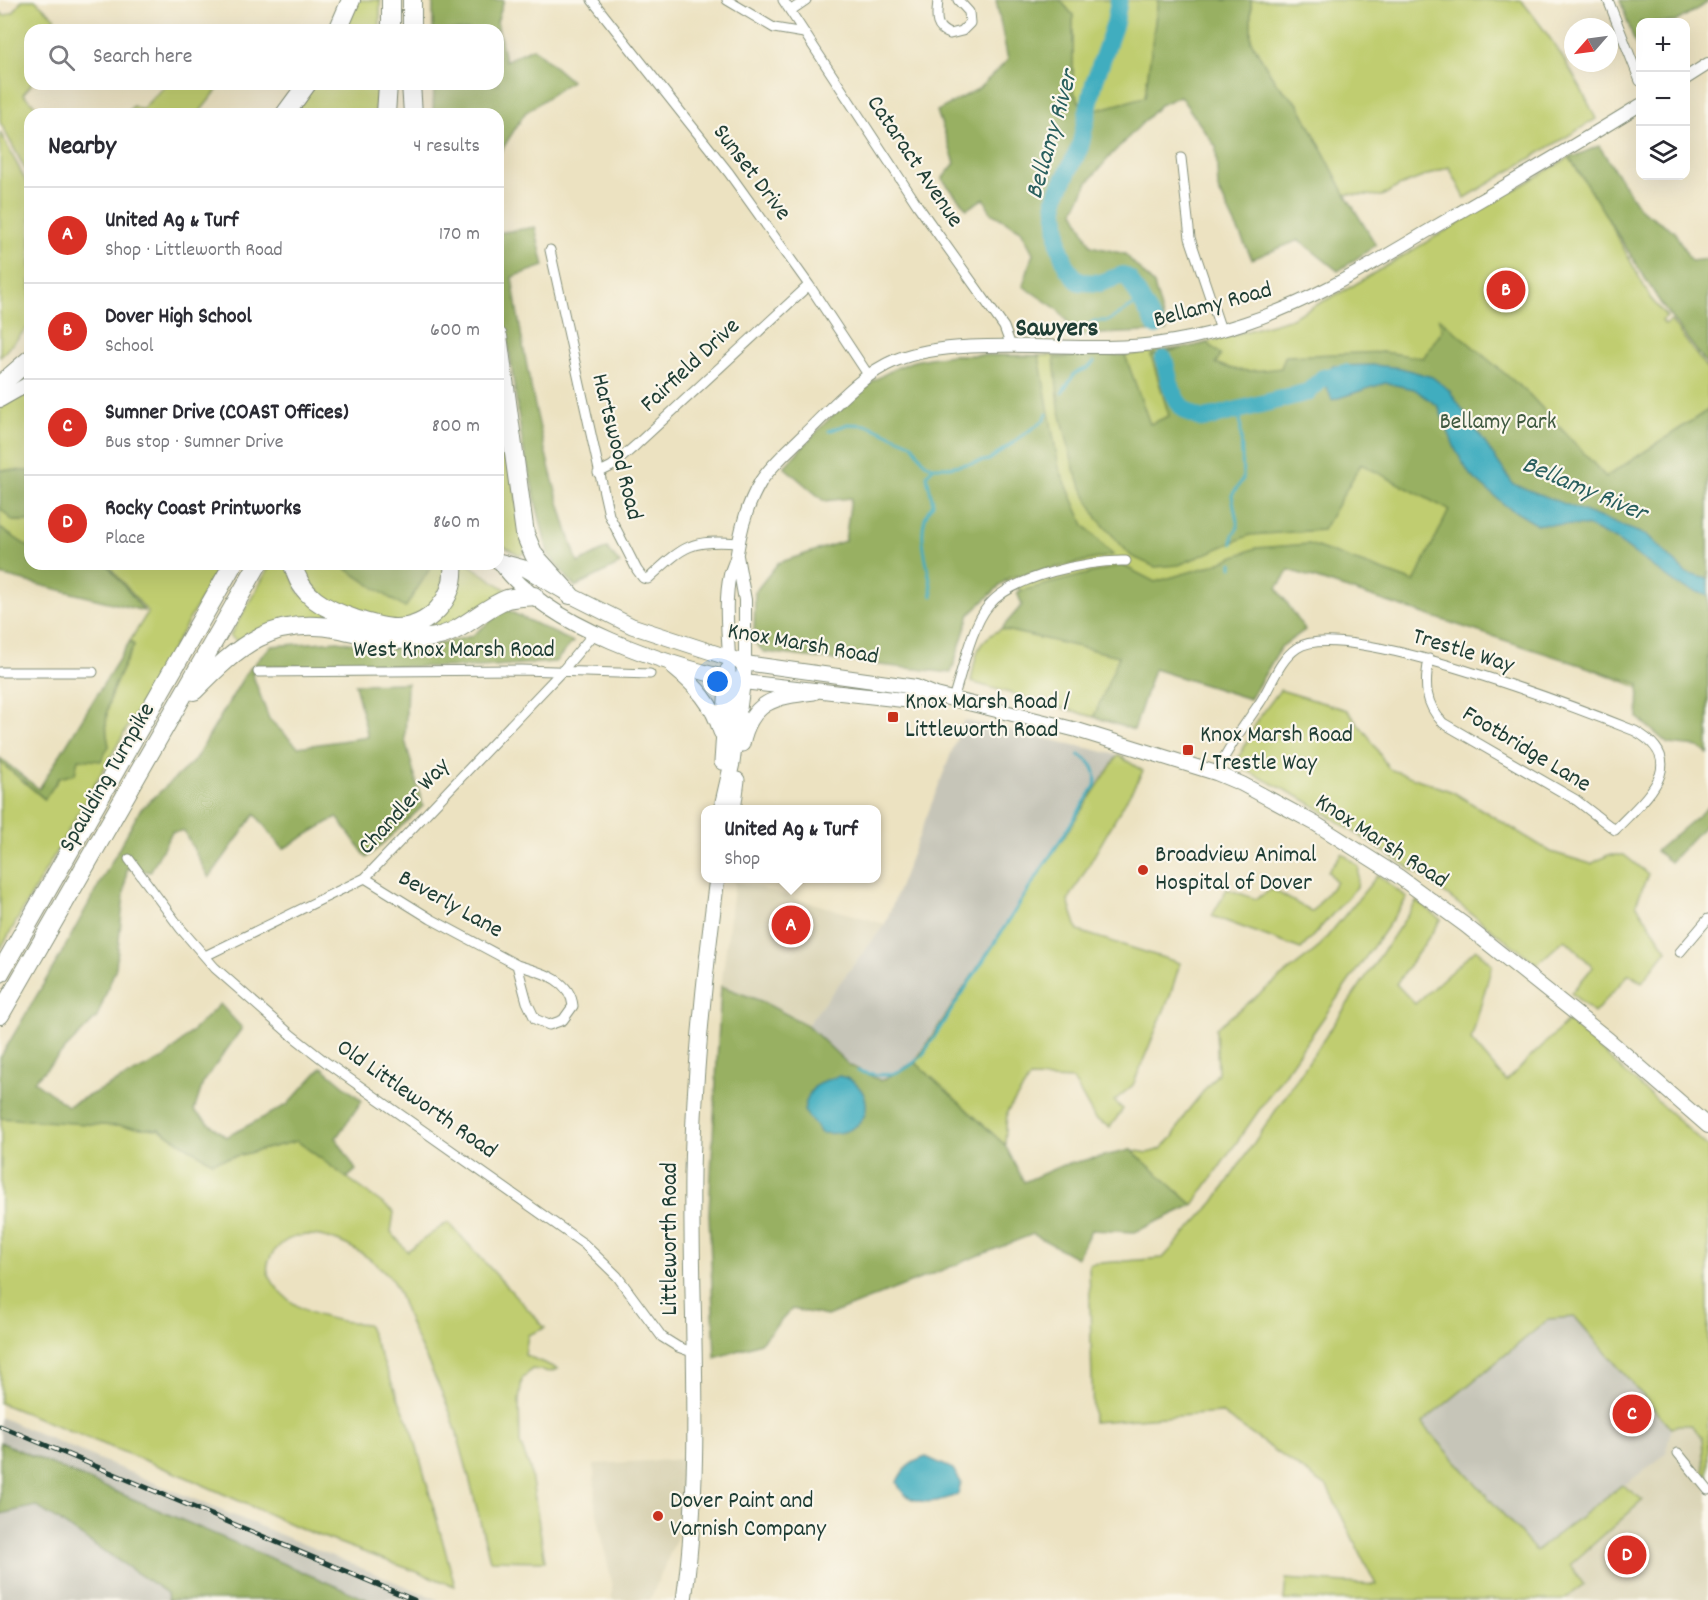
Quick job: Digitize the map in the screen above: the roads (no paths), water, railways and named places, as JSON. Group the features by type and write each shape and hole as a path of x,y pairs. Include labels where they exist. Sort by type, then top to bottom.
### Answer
{"highway":[{"path":"341,24 351,0"},
{"path":"391,0 391,24"},
{"path":"411,0 412,24"},
{"path":"290,108 303,90"},
{"path":"386,108 388,90"},
{"path":"409,108 410,90"},
{"path":"411,90 413,108"},
{"path":"0,386 24,364"},
{"path":"504,380 525,534 534,555 570,595"},
{"name":"Spaulding Turnpike","path":"0,973 230,570"},
{"name":"Spaulding Turnpike","path":"0,1016 255,570"},
{"path":"296,570 304,590 321,606 381,627 397,628 420,623 440,608 452,586 453,570"},
{"path":"175,709 229,655 245,643 273,631 288,627 320,626 384,640 422,639 458,629 505,600 534,596"}],"main road":[{"path":"0,400 24,386"},
{"name":"Knox Marsh Road","path":"504,563 524,568 570,595 663,638 745,663 916,687 936,695 1077,730 1216,773 1242,784 1316,824 1418,890 1529,974 1708,1126"},
{"name":"Knox Marsh Road","path":"504,569 514,582 534,596 595,632 670,664 736,680 814,692 903,700 936,695"},
{"path":"726,805 736,680 729,658"},
{"path":"726,805 721,781 724,740 736,680 745,663"},
{"path":"670,664 706,699 715,712 724,740"},
{"path":"727,805 743,740 753,714 777,698 814,692"},
{"name":"Littleworth Road","path":"684,1600 695,1484 692,1174 694,1089 706,959 716,883"}],"street":[{"name":"Sunset Drive","path":"592,0 729,173 809,285 869,376"},
{"path":"727,0 774,28 804,33"},
{"name":"Cataract Avenue","path":"783,0 918,206 1004,327 1011,346"},
{"path":"790,11 806,0"},
{"path":"938,0 937,23 940,28 950,34 962,32 970,22 969,12 958,0"},
{"path":"1608,0 1637,72"},
{"path":"1690,75 1708,64"},
{"name":"Bellamy Road","path":"729,658 730,577 750,503 770,470 849,392 884,365 911,355 950,349 1011,346 1110,348 1174,342 1264,316 1325,291 1636,108"},
{"path":"1181,158 1190,238 1221,330"},
{"name":"Hartswood Road","path":"550,250 598,473 615,529 643,578 648,579 689,546 711,541 737,549"},
{"name":"Fairfield Drive","path":"598,473 612,466 636,445 809,285"},
{"name":"Bellamy Road","path":"737,549 745,600 745,663"},
{"path":"953,699 973,638 988,606 1007,588 1058,572 1110,561 1126,561"},
{"name":"Chandler Way","path":"205,956 365,878 563,670 595,632"},
{"name":"Trestle Way","path":"1216,773 1231,742 1258,704 1281,664 1298,647 1308,642 1331,641 1429,659 1645,736 1654,744 1662,762 1657,784 1615,830"},
{"name":"Footbridge Lane","path":"1429,659 1427,696 1435,714 1443,723 1556,788 1615,830"},
{"name":"West Knox Marsh Road","path":"258,672 563,670 650,674"},
{"path":"0,672 93,672"},
{"name":"Old Littleworth Road","path":"129,859 177,924 205,956 247,997 327,1063 584,1244 617,1276 662,1337 678,1347 695,1353"},
{"name":"Beverly Lane","path":"365,878 431,919 517,965 549,975 561,983 572,999 569,1014 555,1024 545,1024 535,1019 527,1002 517,965"},
{"path":"1680,952 1708,919"},
{"path":"1678,1453 1708,1490"}],"water":[{"path":"1374,365 1401,368 1432,377 1449,390 1513,484 1648,536 1686,573 1708,579 1708,596 1678,585 1616,540 1587,526 1536,524 1506,506 1470,475 1456,451 1438,406 1414,389 1385,383 1332,400 1323,378 1332,366"},
{"path":"839,1076 852,1081 860,1089 865,1099 866,1109 862,1119 854,1128 840,1133 821,1133 804,1111 806,1103 814,1087"},
{"path":"926,1457 953,1469 961,1482 958,1494 941,1500 923,1502 907,1496 901,1490 897,1482 905,1469"}],"waterway":[{"name":"Bellamy River","path":"1119,0 1115,23 1094,83 1080,147 1055,198 1059,246 1067,268 1079,282 1100,283 1123,275 1129,279 1156,326"},
{"path":"1087,326 1094,321 1108,321 1141,301"},
{"name":"Bellamy River","path":"1164,359 1174,396 1192,415 1203,419 1308,392 1323,378 1345,373"},
{"path":"1062,393 1075,373 1088,368 1094,362"},
{"path":"1232,544 1233,535 1238,527 1232,495 1243,479 1240,411"},
{"path":"829,431 848,424 867,425 912,444 925,463 934,467 949,467 989,460 1044,420 1047,414"},
{"path":"932,596 924,548 923,525 933,504 927,474 934,467"},
{"path":"858,1071 876,1075 892,1074 922,1056 1095,786 1096,776 1093,768 1079,755"}],"railway":[{"path":"0,1426 414,1600"}],"place":[{"name":"Dover High School","path":"1506,290"},
{"name":"Knox Marsh Road / Littleworth Road","path":"893,717"},
{"name":"Knox Marsh Road / Trestle Way","path":"1188,750"},
{"name":"Broadview Animal Hospital of Dover","path":"1143,870"},
{"name":"United Ag & Turf","path":"791,925"},
{"name":"Sumner Drive (COAST Offices)","path":"1632,1414"},
{"name":"Dover Paint and Varnish Company","path":"658,1516"},
{"name":"Rocky Coast Printworks","path":"1627,1555"}],"district":[{"name":"Sawyers","path":"1057,329"}],"park label":[{"name":"Bellamy Park","path":"1498,423"}]}
